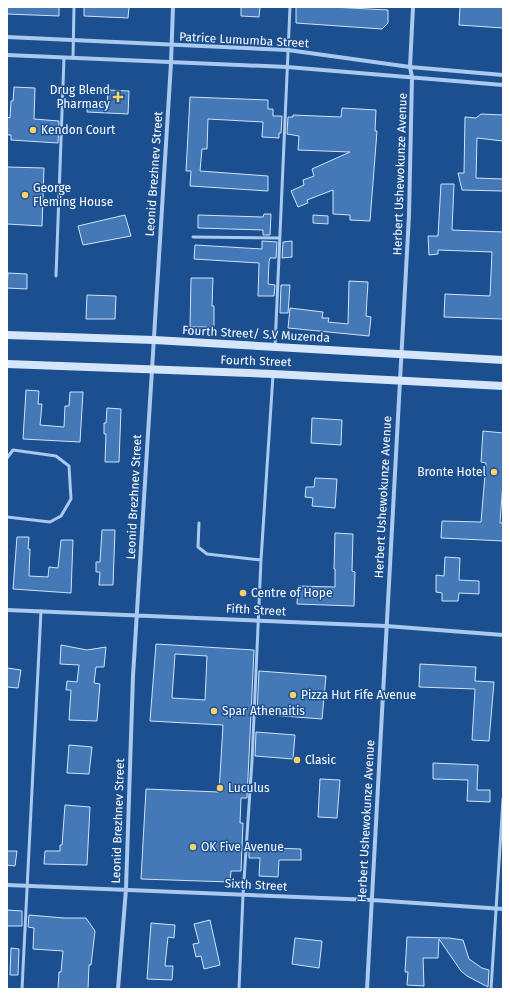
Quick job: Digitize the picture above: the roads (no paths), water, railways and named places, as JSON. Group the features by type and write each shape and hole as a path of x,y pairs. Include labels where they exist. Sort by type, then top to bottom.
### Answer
{"main road":[{"name":"Fourth Street/ S.V Muzenda","path":"7,336 154,340 275,348 402,353 503,360"},
{"name":"Fourth Street","path":"7,364 273,374 503,386"}],"street":[{"name":"Leonid Brezhnev Street","path":"118,989 126,889 133,676 171,63 173,7"},
{"name":"Herbert Ushewokunze Avenue","path":"367,989 409,215 412,77 410,67 413,7"},
{"name":"Patrice Lumumba Street","path":"7,38 288,50 410,67 503,75"},
{"name":"Patrice Lumumba Street","path":"7,55 287,67 503,85"},
{"name":"Fifth Street","path":"7,610 386,626 503,635"},
{"name":"Sixth Street","path":"7,885 372,900 503,909"}],"lane":[{"path":"73,58 74,7"},
{"path":"275,348 290,7"},
{"path":"56,276 64,58"},
{"path":"194,237 279,238"},
{"path":"239,989 243,895 252,761 261,560 273,374"},
{"path":"7,458 13,450 56,456 69,466 71,499 61,516 50,522 7,517"},
{"path":"199,523 198,547 207,554 261,560"},
{"path":"22,989 41,611"},
{"path":"491,989 503,799"}],"place":[{"name":"Drug Blend Pharmacy","path":"118,97"},
{"name":"Kendon Court","path":"33,130"},
{"name":"George Fleming House","path":"25,195"},
{"name":"Bronte Hotel","path":"494,472"},
{"name":"Centre of Hope","path":"243,593"},
{"name":"Pizza Hut Fife Avenue","path":"293,695"},
{"name":"Spar Athenaitis","path":"214,711"},
{"name":"Clasic","path":"297,760"},
{"name":"Luculus","path":"220,788"},
{"name":"OK Five Avenue","path":"193,847"}]}
